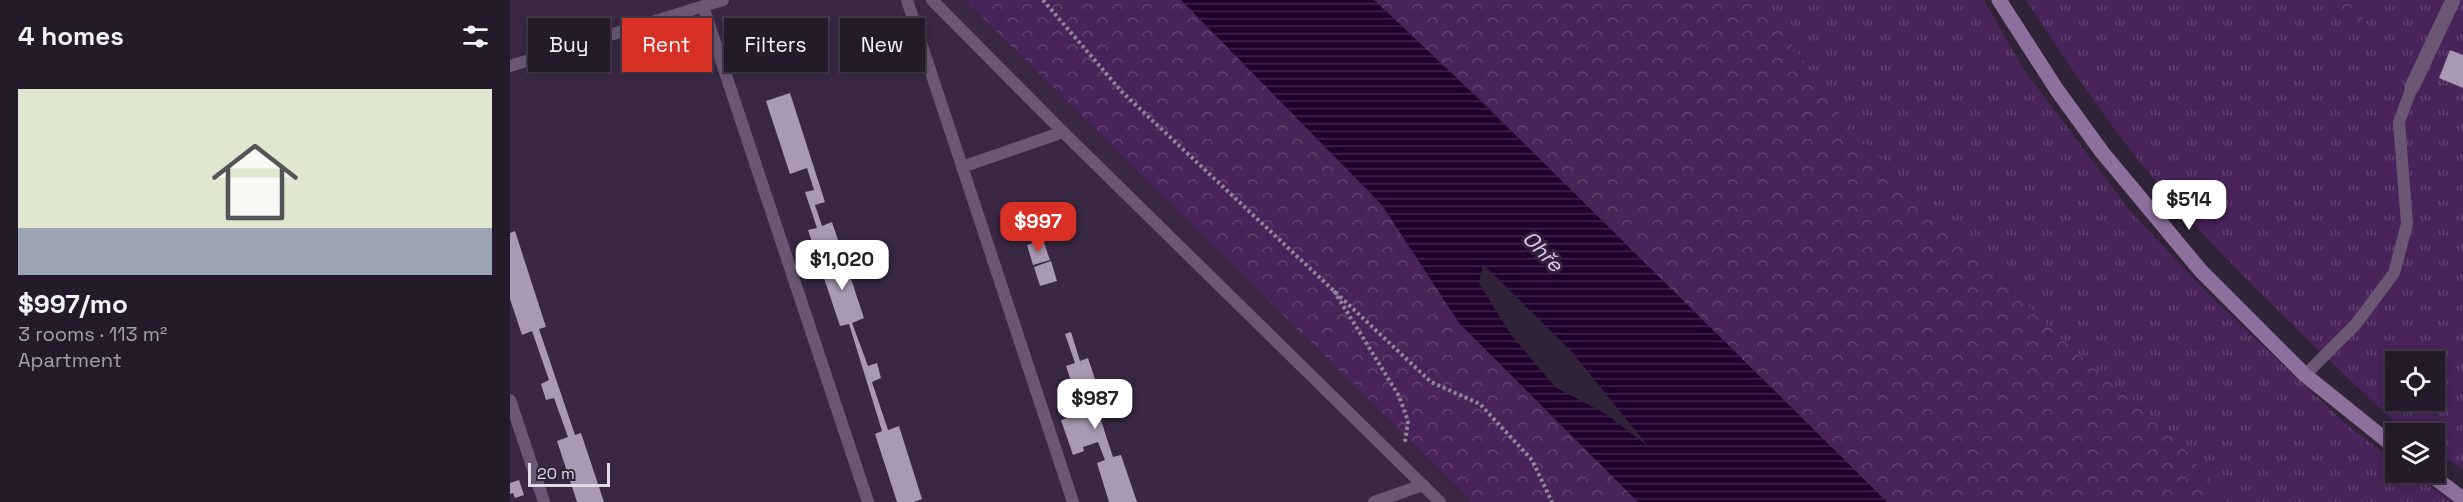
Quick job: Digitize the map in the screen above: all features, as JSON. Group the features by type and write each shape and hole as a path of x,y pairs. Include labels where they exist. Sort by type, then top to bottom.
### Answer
{"street":[{"path":"1999,0 2057,90 2146,206 2201,271 2305,375 2385,439"},
{"path":"2412,87 2452,0"},
{"path":"2442,483 2463,499"}],"lane":[{"path":"510,66 723,0"},
{"path":"907,0 1073,502"},
{"path":"933,0 1063,132 1440,502"},
{"path":"703,6 868,502"},
{"path":"2305,375 2356,324 2394,273 2407,224 2399,122 2412,87"},
{"path":"962,167 1063,132"},
{"path":"510,400 544,502"},
{"path":"1374,502 1423,485"},
{"path":"1423,485 1428,502"}],"path":[{"path":"1043,0 1122,92 1431,382 1480,404 1532,460 1552,502"},
{"path":"1330,285 1399,396 1408,421 1407,437 1396,459"}],"shaded area":[{"path":"510,0 965,0 1472,502 510,502"}],"green space":[{"path":"965,0 1181,0 1382,205 1460,324 1638,502 1472,502"},
{"path":"1374,0 1762,0 1844,121 2065,342 2182,446 2228,502 1887,502 1481,101"},
{"path":"1762,0 1984,0 2024,70 2131,212 2211,297 2348,426 2385,454 2385,483 2425,483 2452,502 2228,502 2182,446 2065,342 1844,121"},
{"path":"2026,0 2463,0 2463,469 2445,458 2445,423 2395,423 2284,317 2196,226 2148,172 2094,100"},
{"path":"2324,0 2374,0 2375,1 2352,32"}],"water":[{"name":"Ohře","path":"1181,0 1374,0 1481,101 1887,502 1638,502 1460,324 1382,205","holes":["1483,264 1572,352 1648,446 1606,414 1555,387 1511,335 1479,283"]}],"building":[{"path":"2450,50 2463,55 2463,88 2439,78"},
{"path":"790,93 825,202 815,205 822,226 832,222 864,318 852,323 868,366 877,363 881,378 872,382 888,430 899,426 922,499 914,502 897,502 875,434 882,431 849,324 840,326 808,230 817,228 805,192 814,190 807,168 790,174 766,101"},
{"path":"515,231 546,327 539,329 575,435 581,433 604,502 577,502 557,441 568,437 554,398 546,400 541,384 549,380 532,331 522,335 510,299 510,233"},
{"path":"1043,240 1050,260 1033,265 1027,245"},
{"path":"1051,261 1057,281 1040,286 1034,267"},
{"path":"1071,332 1080,361 1088,358 1100,394 1092,397 1094,402 1104,400 1106,404 1097,407 1107,439 1113,457 1121,455 1137,502 1109,502 1097,463 1105,460 1098,442 1083,447 1084,451 1073,455 1061,420 1090,411 1086,399 1078,402 1066,366 1075,363 1065,334"},
{"path":"519,480 524,495 515,498 513,493 510,494 510,483"}]}
